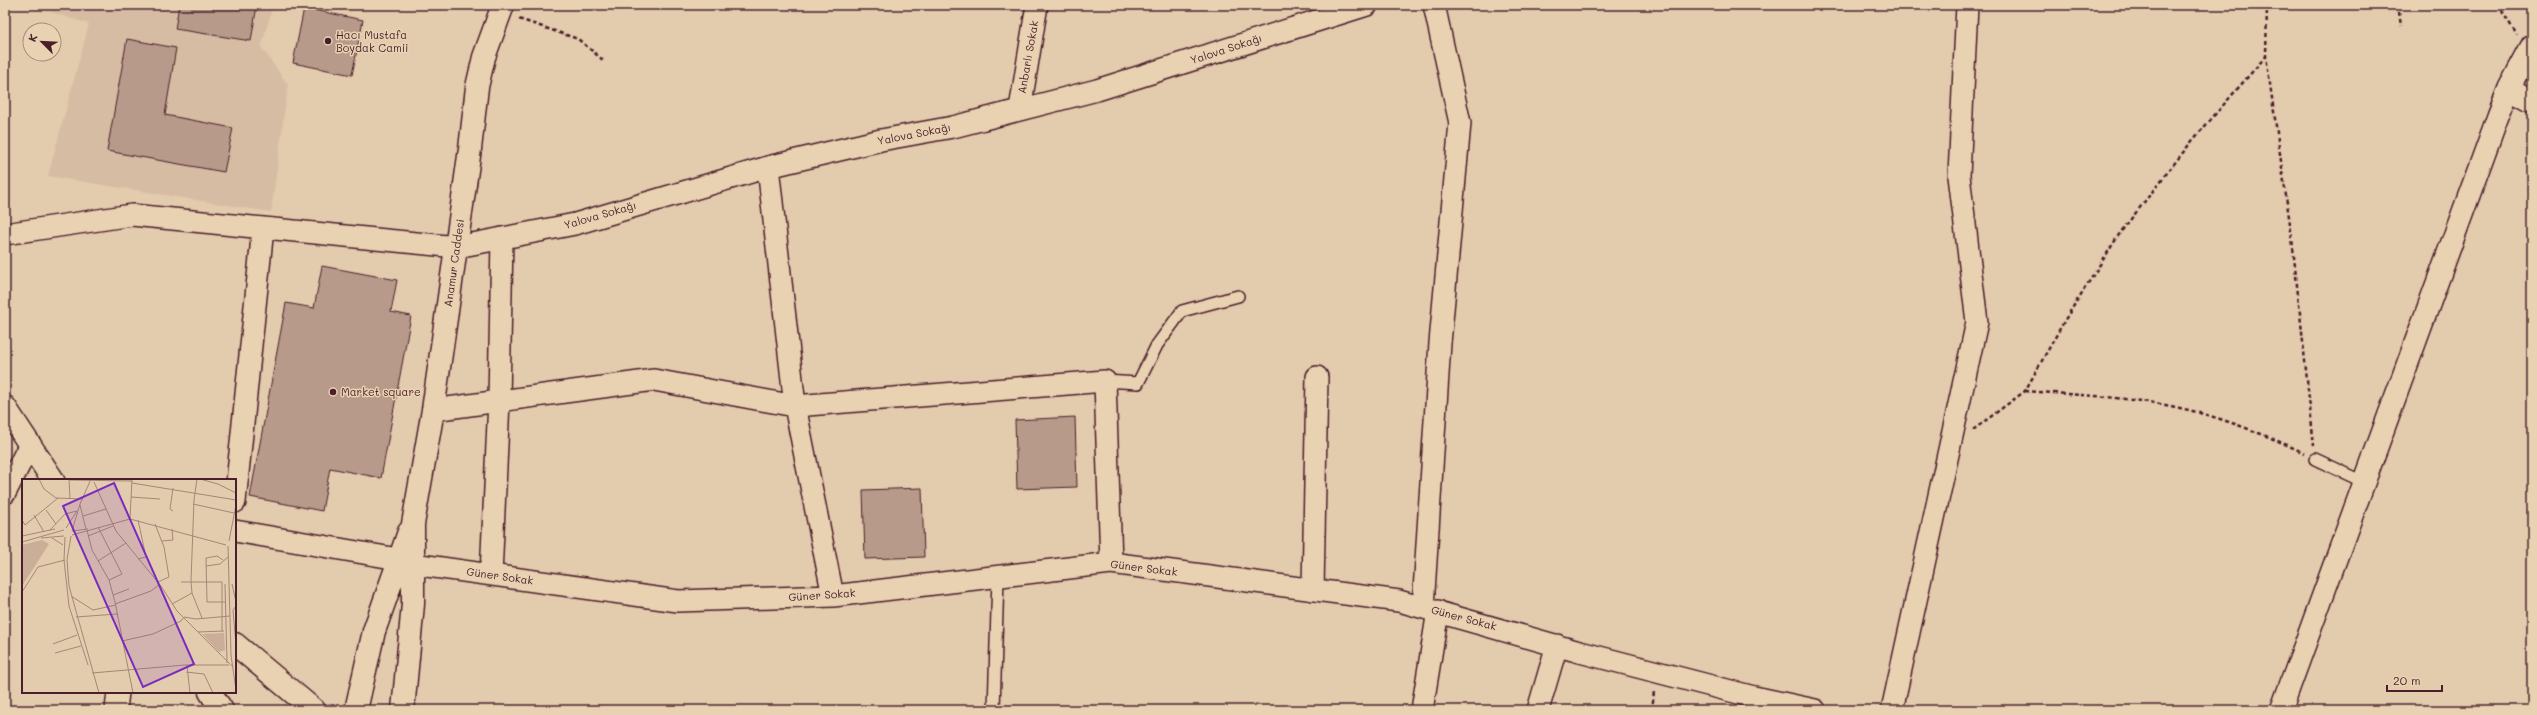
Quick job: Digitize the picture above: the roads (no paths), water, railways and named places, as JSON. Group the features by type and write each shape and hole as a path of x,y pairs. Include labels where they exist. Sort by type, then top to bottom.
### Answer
{"street":[{"name":"Anbarlı Sokak","path":"1020,108 1037,5"},
{"name":"Yalova Sokağı","path":"5,234 132,215 456,247 575,224 768,167 881,140 953,127 1020,108 1097,90 1366,5"},
{"path":"1422,710 1431,609 1440,344 1460,123 1434,5"},
{"path":"1892,710 1977,322 1959,176 1967,5"},
{"name":"Anamur Caddesi","path":"356,710 374,632 406,561 433,410 477,87 484,57 502,9"},
{"path":"2281,710 2509,88 2530,49"},
{"path":"2509,88 2532,101"},
{"path":"768,167 795,406 833,596"},
{"path":"236,492 263,228"},
{"path":"491,575 499,401 502,238"},
{"path":"1313,590 1317,377"},
{"path":"433,410 654,380 795,406 1105,381 1111,563"},
{"path":"5,407 52,479"},
{"path":"5,493 30,444"},
{"name":"Güner Sokak","path":"236,531 491,575 678,601 833,596 1111,563 1399,601 1557,645 1754,697 1815,710"},
{"path":"403,710 410,644 406,561"},
{"path":"236,645 314,710"},
{"path":"1538,710 1557,645"},
{"path":"116,710 118,693"},
{"path":"211,693 222,710"}],"lane":[{"path":"1105,381 1138,383 1157,345 1182,311 1238,296"},
{"path":"2315,459 2364,482"},
{"path":"994,710 998,577"}],"place":[{"name":"Hacı Mustafa Boydak Camii","path":"328,41"},
{"name":"Market square","path":"333,392"}]}
